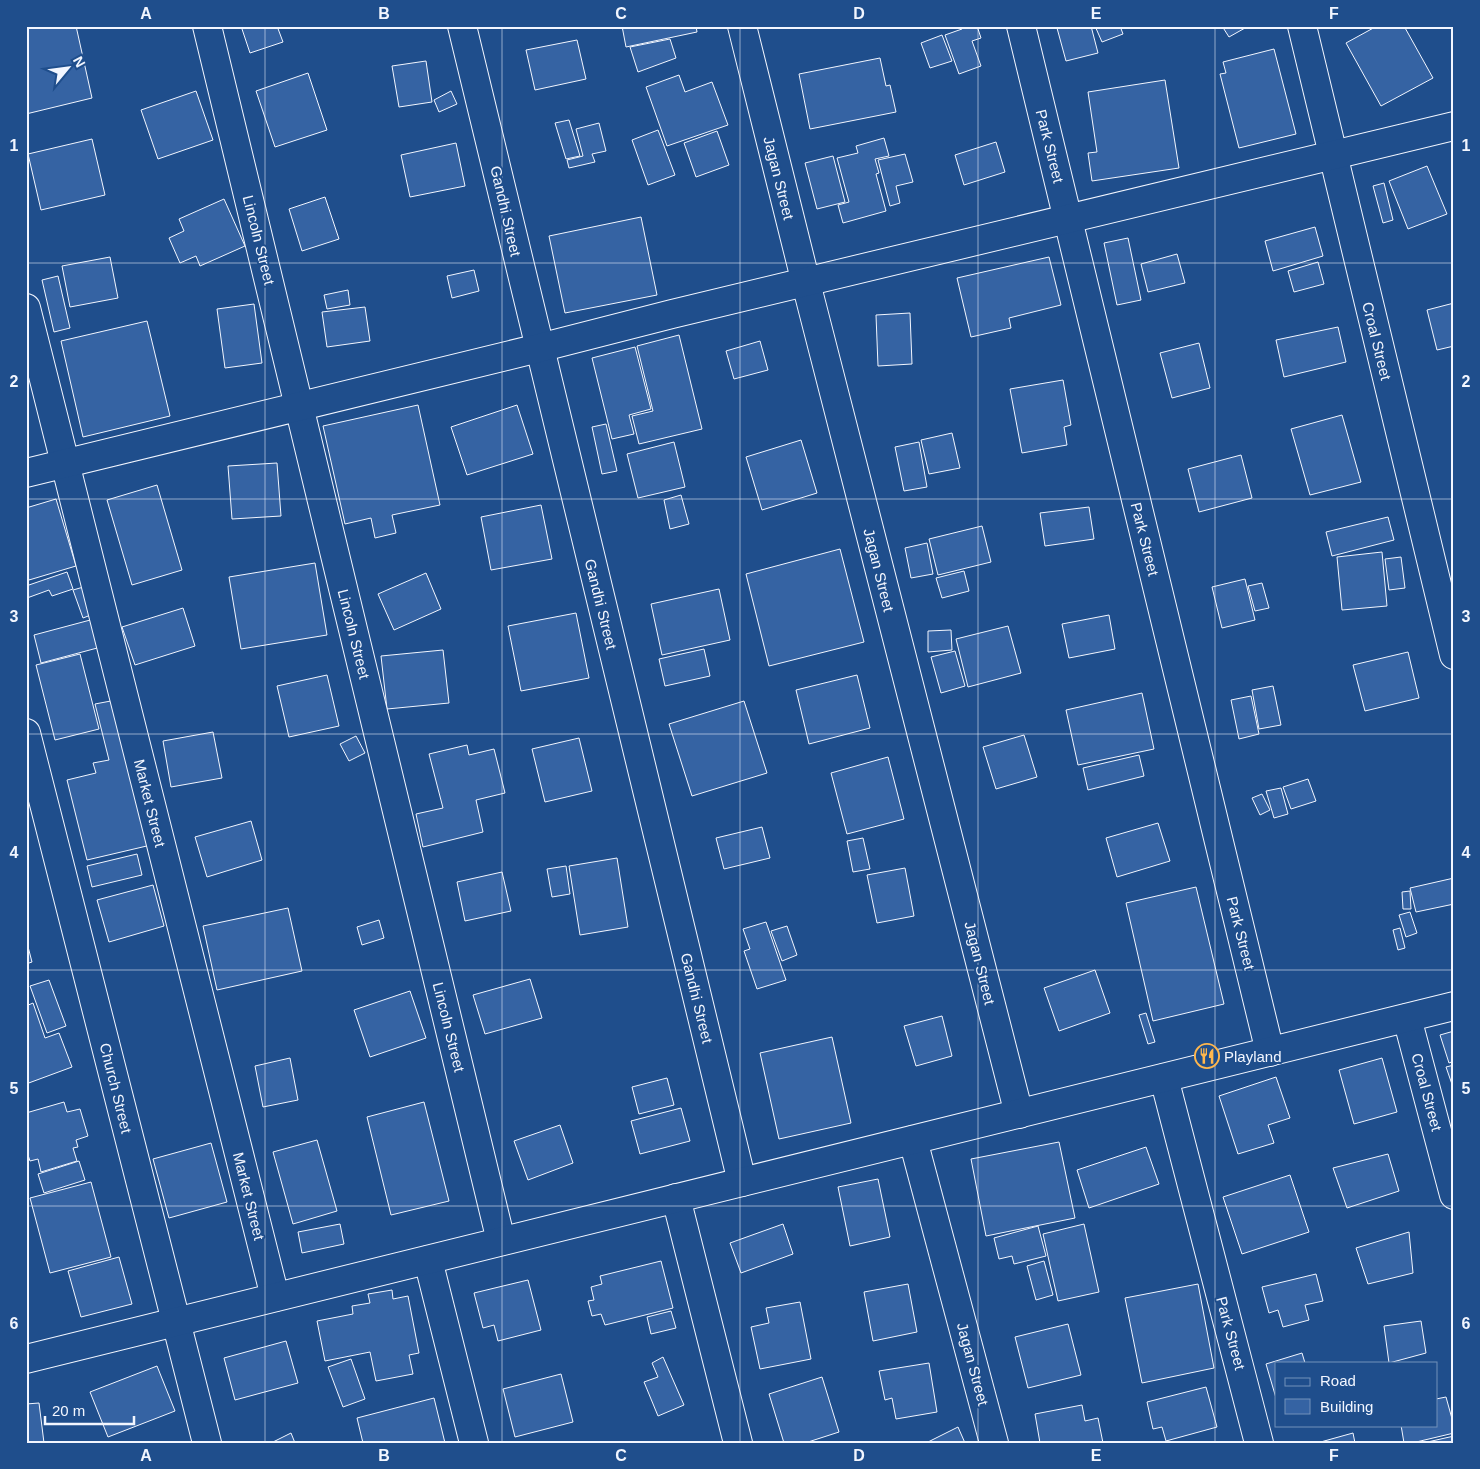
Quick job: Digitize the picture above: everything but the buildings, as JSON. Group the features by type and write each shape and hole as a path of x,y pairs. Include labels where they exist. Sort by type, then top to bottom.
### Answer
{"street":[{"name":"Lincoln Street","path":"207,26 501,1241"},
{"name":"Gandhi Street","path":"462,26 742,1182"},
{"name":"Jagan Street","path":"742,26 1019,1114"},
{"name":"Park Street","path":"1021,26 1270,1052"},
{"name":"Croal Street","path":"1302,26 1454,655"},
{"path":"26,473 1454,126"},
{"name":"Market Street","path":"26,308 275,1297"},
{"name":"Church Street","path":"26,733 207,1443"},
{"path":"26,1359 1454,1006"},
{"name":"Croal Street","path":"1407,1018 1454,1194"},
{"name":"Park Street","path":"1164,1078 1259,1443"},
{"name":"Jagan Street","path":"913,1140 994,1443"},
{"path":"676,1198 738,1443"},
{"path":"428,1260 474,1443"}],"place":[{"name":"Playland","path":"1207,1056"}]}
